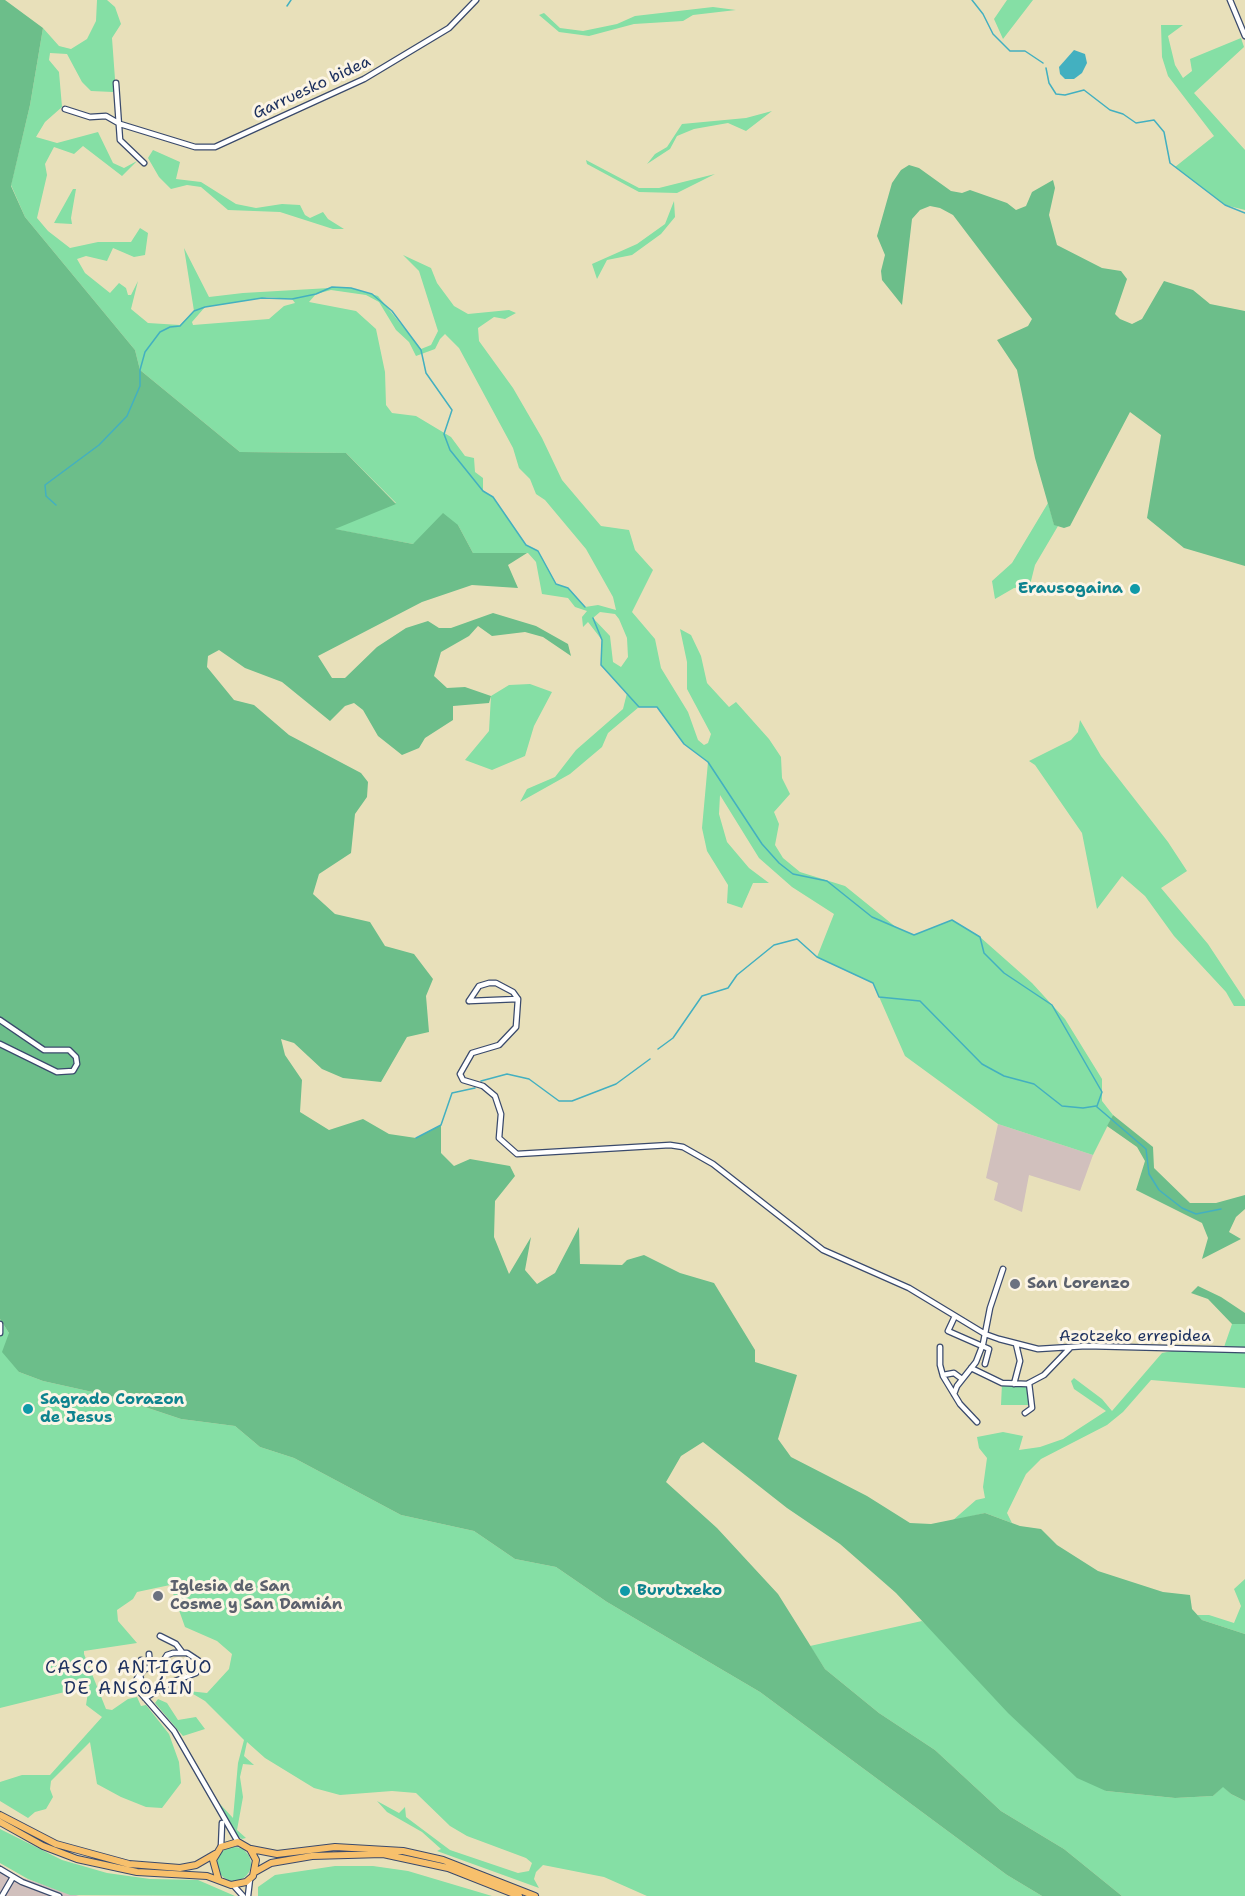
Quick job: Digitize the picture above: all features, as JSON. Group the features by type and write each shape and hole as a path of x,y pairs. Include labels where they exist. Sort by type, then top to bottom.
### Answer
{"highway":[{"path":"0,1815 56,1844 129,1864 180,1868 196,1865 215,1854 221,1847 238,1842 250,1849 277,1854 335,1847 403,1851 452,1863 535,1896"},
{"path":"0,1822 43,1846 107,1867 218,1878 234,1886 250,1879 255,1872 271,1863 312,1856 383,1854 448,1868 519,1896"},
{"path":"250,1849 256,1860 255,1872"},
{"path":"215,1854 213,1866 218,1878"}],"street":[{"name":"Garruesko bidea","path":"65,109 90,117 105,116 120,124 195,147 216,147 364,79 449,28 476,0"},
{"path":"1230,0 1245,36"},
{"path":"116,83 123,145 144,163"},
{"path":"489,983 496,983 513,992 518,999 469,1001 479,986 489,983"},
{"name":"Azotzeko errepidea","path":"518,999 516,1028 499,1045 472,1053 460,1074 463,1080 483,1086 495,1096 501,1114 499,1138 517,1154 670,1145 683,1147 713,1164 823,1250 909,1288 985,1334 1026,1346 1046,1350 1070,1348 1245,1350"},
{"path":"0,1020 44,1050 69,1050 76,1057 77,1064 73,1071 57,1072 0,1044"},
{"path":"954,1394 983,1344 1003,1269"},
{"path":"955,1316 948,1331 983,1344 989,1349 985,1364"},
{"path":"0,1324 0,1333"},
{"path":"1014,1384 1020,1361 1016,1343"},
{"path":"940,1347 940,1365 943,1375 954,1394 977,1422"},
{"path":"971,1368 1002,1383 1029,1383 1044,1375 1070,1348"},
{"path":"943,1375 954,1373 962,1379"},
{"path":"1025,1413 1032,1408 1029,1383"},
{"path":"146,1698 196,1673 199,1660 182,1652 176,1644 160,1636"},
{"path":"141,1672 162,1663 167,1655 182,1652"},
{"path":"148,1654 150,1668"},
{"path":"141,1660 146,1698 174,1731 238,1842"},
{"path":"182,1666 184,1677"},
{"path":"218,1808 223,1826 221,1847"},
{"path":"0,1878 2,1870 59,1896"},
{"path":"2,1896 13,1876"},
{"path":"248,1896 250,1879"},
{"path":"234,1886 243,1896"},
{"path":"34,1896 35,1887"}],"shaded area":[{"path":"998,1124 1093,1155 1080,1191 1029,1175 1022,1212 994,1200 998,1183 986,1178"},
{"path":"0,1865 20,1877 79,1896 0,1896"}],"green space":[{"path":"0,0 5,0 43,28 30,105 11,186 25,217 135,350 140,370 240,452 346,453 396,504 335,529 413,544 443,513 458,525 473,553 527,553 508,565 518,588 472,585 422,602 318,656 332,678 345,678 377,647 406,628 428,621 439,628 451,628 493,613 536,626 568,644 571,656 543,637 525,632 492,636 478,626 469,636 441,652 434,676 447,688 465,687 491,696 489,703 453,706 453,720 425,738 419,748 402,755 378,736 363,710 354,703 345,706 330,721 282,682 245,668 219,650 208,656 207,667 234,700 254,705 289,735 361,773 368,782 367,797 355,814 351,853 319,874 313,894 335,914 370,922 385,946 414,954 433,979 426,996 429,1032 407,1037 381,1082 343,1078 322,1069 294,1043 281,1039 285,1055 302,1080 300,1112 329,1130 363,1119 389,1134 416,1138 441,1125 441,1153 454,1166 470,1159 510,1166 515,1176 495,1201 494,1237 509,1274 531,1237 525,1270 537,1284 555,1273 579,1227 580,1264 622,1265 627,1260 644,1255 680,1273 714,1283 755,1350 755,1362 797,1375 778,1439 791,1457 867,1496 910,1523 931,1524 985,1513 1020,1526 1041,1529 1057,1545 1098,1571 1163,1592 1190,1595 1192,1609 1202,1620 1245,1634 1245,1801 1223,1787 1213,1796 1175,1798 1106,1791 1077,1778 1008,1713 896,1593 840,1544 787,1508 703,1442 681,1456 666,1482 717,1528 778,1594 825,1669 879,1713 935,1750 1001,1811 1064,1849 1122,1896 1042,1896 1007,1875 760,1692 607,1602 556,1567 515,1559 474,1531 401,1515 294,1458 260,1447 235,1426 181,1419 115,1397 43,1381 19,1372 2,1352 9,1333 0,1319"},
{"path":"97,0 107,0 115,7 121,24 112,38 115,79 113,92 91,91 82,82 67,54 50,53 49,60 59,72 62,107 45,122 36,137 57,143 98,132 113,163 124,168 137,161 122,176 83,146 74,154 54,147 45,164 47,175 37,218 48,231 70,248 98,242 131,242 140,228 148,233 145,255 134,257 113,248 107,261 86,256 77,259 85,273 110,293 119,283 126,288 128,295 131,295 138,281 131,309 148,323 180,325 194,311 184,248 209,297 347,287 378,296 421,349 431,345 438,331 419,271 403,255 431,268 437,283 454,306 468,314 509,310 516,313 505,319 494,317 478,328 479,341 513,388 542,438 562,480 601,526 629,530 635,550 653,570 632,612 655,639 661,668 688,712 698,740 704,745 708,743 711,734 687,689 687,662 680,629 691,635 701,656 707,683 729,707 736,702 769,739 781,757 782,778 790,794 774,812 779,824 775,845 783,858 800,872 845,886 897,928 914,935 952,920 980,937 1032,983 1065,1019 1102,1079 1102,1101 1113,1115 1093,1155 998,1124 905,1056 873,983 817,957 834,914 792,887 759,858 720,795 719,814 727,842 749,868 769,883 753,883 742,908 727,903 728,885 707,851 702,828 708,762 684,744 657,707 639,707 608,733 602,747 570,774 520,802 527,789 555,777 576,750 623,709 627,693 601,665 602,640 588,622 583,627 582,617 587,611 575,607 568,598 542,594 536,562 528,553 473,553 458,525 413,544 333,529 396,503 346,453 240,452 140,370 135,350 25,217 11,185 30,105 43,28 59,46 71,49 87,39 96,21","holes":["331,290 366,295 379,302 396,330 409,342 416,356 435,349 445,334 459,348 513,448 519,468 530,479 536,494 545,500 586,549 613,597 616,610 598,605 585,607 568,588 556,584 538,551 526,545 493,497 483,491 483,478 475,472 474,458 465,456 451,437 416,416 392,413 386,405 385,372 376,329 356,311 309,302 316,294","267,297 292,299 295,303 284,306 269,319 193,325 192,322 205,307","600,612 615,614 619,619 627,638 628,657 621,667 613,662 610,636 593,618"]},
{"path":"1007,0 1033,0 1003,39 994,19"},
{"path":"713,7 736,10 693,15 683,21 634,24 589,36 559,32 539,15 544,13 560,28 583,31 617,24 635,16"},
{"path":"1161,25 1183,25 1168,36 1175,65 1183,78 1192,71 1190,59 1241,38 1244,47 1194,93 1245,150 1245,210 1225,205 1175,167 1214,136 1168,76 1162,57"},
{"path":"772,111 746,131 728,123 694,129 677,136 670,149 647,164 655,154 667,147 682,124 746,118"},
{"path":"153,150 180,162 176,179 201,182 236,204 256,208 282,204 300,205 305,215 310,218 323,212 328,219 344,229 333,229 280,212 228,210 201,187 187,185 171,189 159,177 148,158"},
{"path":"586,160 639,188 659,188 715,174 677,193 639,192 587,164"},
{"path":"909,165 919,168 951,191 962,193 970,190 1007,203 1016,210 1026,206 1032,192 1053,180 1055,188 1049,215 1057,245 1102,268 1121,271 1127,279 1115,314 1120,319 1132,324 1142,319 1164,281 1193,290 1210,304 1245,311 1245,566 1184,548 1147,518 1161,435 1130,412 1070,526 1064,528 1054,525 1035,458 1017,370 997,340 1028,326 1032,319 953,215 940,208 930,206 920,210 912,219 902,305 882,280 881,271 885,255 877,236 892,183 901,170"},
{"path":"73,189 76,189 72,224 54,223"},
{"path":"674,201 675,217 661,234 632,255 607,260 597,279 592,264 637,244 665,224"},
{"path":"1048,503 1054,524 1058,526 1035,565 1029,589 1014,588 995,599 992,581 1012,563"},
{"path":"530,684 552,692 534,726 525,756 492,770 465,760 489,731 491,696 509,685"},
{"path":"1080,720 1101,756 1168,842 1187,871 1161,888 1208,944 1245,1000 1245,1006 1234,1006 1226,992 1174,936 1145,896 1122,876 1097,909 1082,833 1035,765 1029,761 1071,740 1078,732"},
{"path":"1113,1115 1153,1147 1154,1168 1190,1203 1216,1203 1245,1195 1245,1209 1236,1217 1229,1232 1241,1239 1202,1259 1208,1238 1202,1223 1136,1190 1145,1161 1137,1147 1107,1126"},
{"path":"1198,1286 1221,1297 1245,1313 1245,1324 1232,1324 1208,1299 1191,1293"},
{"path":"0,1319 9,1333 19,1372 43,1381 115,1397 181,1419 235,1426 260,1447 294,1458 401,1515 474,1531 515,1559 556,1567 607,1602 760,1692 1007,1875 1042,1896 647,1896 604,1877 543,1865 536,1872 534,1879 539,1888 437,1851 441,1849 422,1832 387,1812 377,1801 399,1813 405,1807 406,1817 450,1850 518,1873 529,1871 532,1863 526,1858 467,1836 450,1826 416,1793 392,1791 340,1795 314,1788 265,1758 247,1742 244,1756 254,1765 243,1764 240,1777 243,1797 237,1830 246,1838 242,1839 234,1833 219,1803 233,1818 238,1763 244,1740 205,1701 188,1691 207,1693 229,1669 232,1654 217,1641 185,1627 170,1585 137,1592 133,1599 117,1610 118,1621 137,1643 84,1651 84,1654 106,1709 112,1710 128,1699 137,1697 141,1706 146,1705 169,1734 179,1762 181,1783 162,1808 146,1807 121,1797 97,1784 90,1742 51,1781 50,1789 53,1797 46,1809 35,1812 28,1818 0,1801 0,1782 22,1775 50,1775 102,1717 86,1705 89,1686 0,1708"},
{"path":"1232,1324 1245,1324 1245,1388 1151,1380 1123,1412 1107,1425 1041,1459 1026,1474 1007,1513 1012,1523 985,1513 952,1521 976,1500 985,1498 983,1487 987,1458 979,1448 977,1437 1003,1432 1023,1436 1019,1450 1040,1447 1063,1439 1106,1411 1074,1389 1071,1381 1074,1378 1102,1399 1112,1411 1162,1353 1172,1351 1177,1347 1224,1347"},
{"path":"1002,1383 1027,1384 1030,1405 1001,1405"},
{"path":"1245,1579 1245,1634 1202,1620 1197,1615 1209,1615 1234,1623 1241,1606 1234,1589"},
{"path":"922,1621 1106,1791 1175,1798 1213,1796 1223,1786 1231,1794 1245,1801 1245,1896 1122,1896 1064,1849 1001,1811 935,1750 879,1713 825,1669 810,1646"},
{"path":"158,1699 167,1703 178,1720 196,1717 205,1729 183,1736 155,1703"},
{"path":"0,1829 62,1860 107,1873 150,1879 198,1880 235,1896 70,1895 28,1879 0,1863"},
{"path":"234,1847 246,1852 251,1864 246,1876 234,1881 222,1876 217,1864 222,1852"},
{"path":"335,1866 373,1866 408,1871 492,1896 258,1896 258,1887 275,1875"}],"water":[{"path":"1074,50 1085,54 1087,63 1082,73 1074,79 1065,79 1060,74 1059,67"}],"waterway":[{"path":"287,6 291,0"},
{"path":"972,0 983,14 993,34 1010,51 1025,51 1043,63"},
{"path":"1046,68 1049,83 1056,94 1065,95 1084,90 1110,110 1123,114 1136,123 1154,120 1164,132 1170,163 1225,205 1245,213"},
{"path":"56,505 46,496 45,485 99,445 127,416 140,386 140,370 145,352 160,332 170,327 180,326 194,311 205,307 262,298 292,299 316,294 332,287 351,288 372,294 392,311 421,350 426,373 452,410 444,434 450,450 483,491 493,497 526,545 538,551 556,584 568,588 585,607"},
{"path":"593,618 602,640 601,665 639,707 657,707 684,744 708,762 762,844 779,863 793,874 827,881 872,917 914,935 952,920 980,937 984,953 1004,973 1052,1005 1102,1092 1097,1106"},
{"path":"658,1049 673,1038 702,996 728,988 737,975 774,945 797,939 817,957 873,983 879,997 920,1001 982,1064 1004,1076 1034,1084 1062,1106 1083,1108 1096,1106"},
{"path":"481,1081 507,1074 529,1079 559,1101 572,1101 616,1084 650,1059"},
{"path":"416,1138 441,1125 452,1093 475,1088"},
{"path":"1097,1107 1146,1149 1149,1174 1159,1190 1182,1208 1196,1214 1221,1209"}],"place":[{"name":"Erausogaina","path":"1135,589"},
{"name":"San Lorenzo","path":"1015,1284"},
{"name":"Sagrado Corazon de Jesus","path":"28,1409"},
{"name":"Burutxeko","path":"625,1591"},
{"name":"Iglesia de San Cosme y San Damián","path":"158,1596"}],"district":[{"name":"CASCO ANTIGUO DE ANSOÁIN","path":"129,1678"}]}
